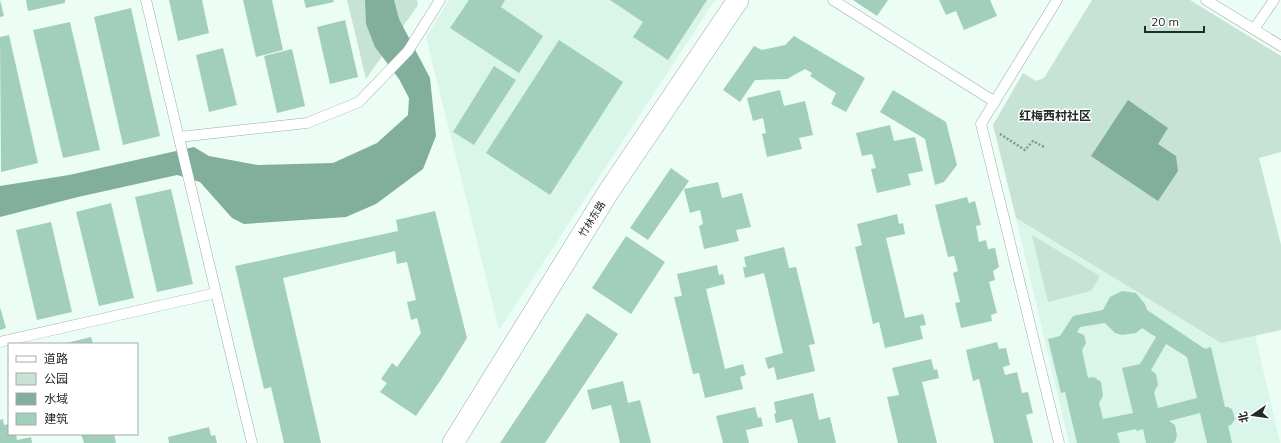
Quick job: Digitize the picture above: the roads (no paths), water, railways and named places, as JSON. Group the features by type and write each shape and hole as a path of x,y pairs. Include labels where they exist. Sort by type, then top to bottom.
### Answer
{"street":[{"name":"竹林东路","path":"453,443 609,191 738,0"}],"lane":[{"path":"146,0 252,443"},
{"path":"179,137 307,123 359,102 408,51 440,0"},
{"path":"833,0 995,102"},
{"path":"1057,0 981,124 1059,443"},
{"path":"1206,0 1281,46"},
{"path":"1254,29 1274,0"},
{"path":"0,342 216,293"}],"water":[{"path":"365,0 394,0 399,19 430,78 436,136 423,169 376,204 346,217 244,224 232,218 200,182 177,175 78,197 0,217 0,186 69,175 194,147 209,156 258,165 333,163 377,143 408,115 409,98 399,79 375,47 366,24"},
{"path":"1128,100 1168,128 1158,144 1176,156 1178,171 1158,201 1091,156"}],"district":[{"name":"红梅西村社区","path":"1055,115"}]}
